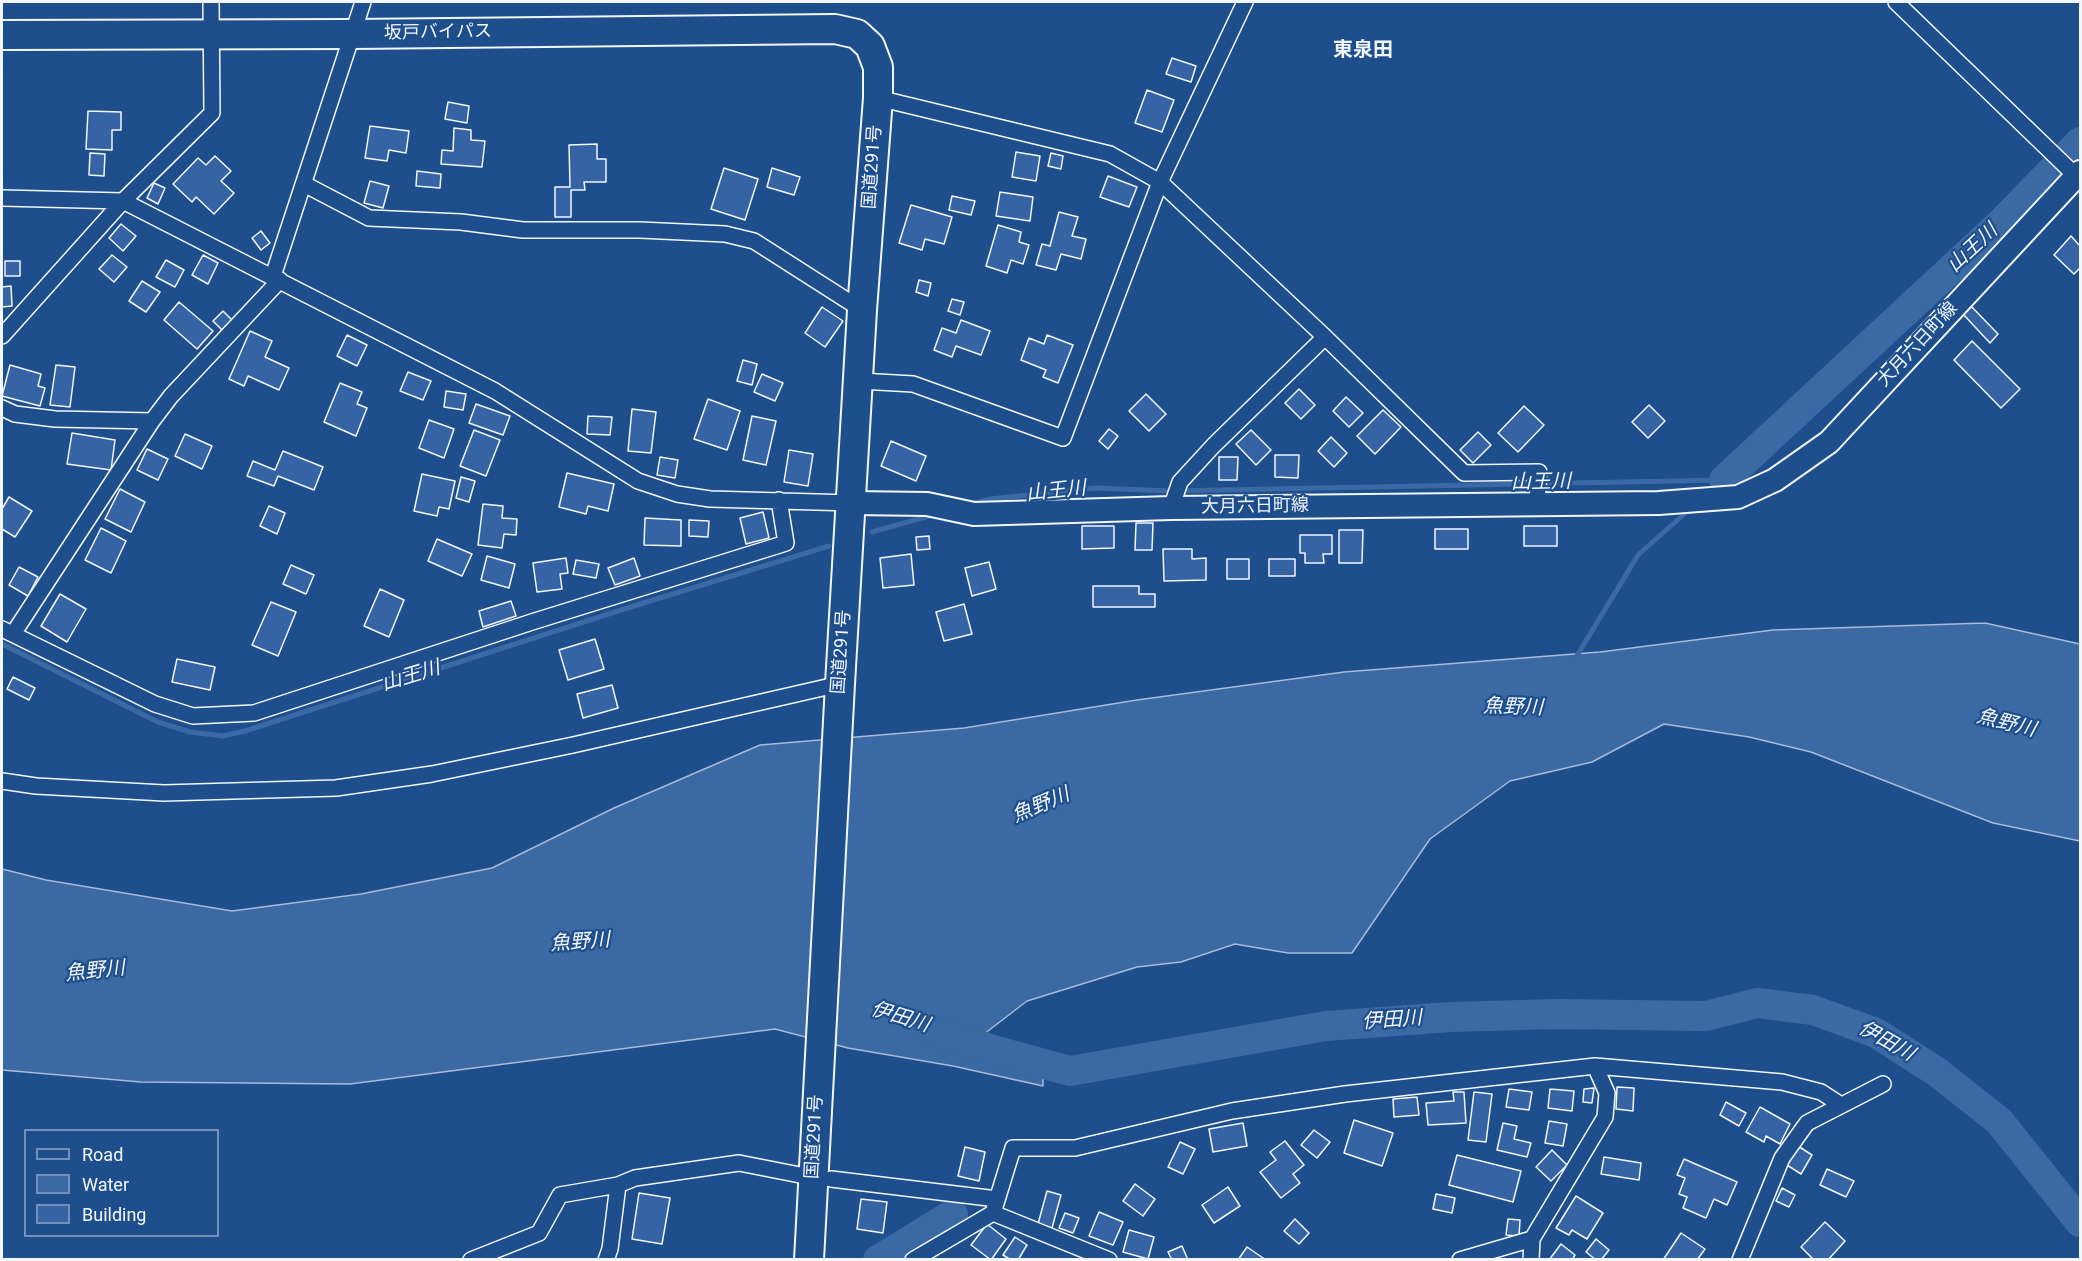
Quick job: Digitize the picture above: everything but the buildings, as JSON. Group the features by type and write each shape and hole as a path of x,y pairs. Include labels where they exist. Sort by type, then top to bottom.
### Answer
{"highway":[{"name":"坂戸バイパス","path":"2,35 835,29 857,34 870,46"},
{"name":"国道291号","path":"809,1260 840,689 860,381 862,310 878,98 878,67 870,46"}],"main road":[{"name":"大月六日町線","path":"852,503 927,504 974,514 1171,508 1659,503 1738,497 1775,480 1829,442 2076,173"}],"street":[{"path":"2,336 123,201 212,112 211,2"},
{"path":"363,2 304,184 277,278 171,396 7,631 155,704 193,716 254,713 535,621 786,543 779,500"},
{"path":"860,381 913,384 1063,438 1160,182 1245,2"},
{"path":"1896,2 2076,173"},
{"path":"878,98 1110,154 1160,182 1325,337 1464,473 1539,472 1538,504"},
{"path":"304,184 369,218 461,222 524,230 640,230 725,234 754,241 862,310"},
{"path":"2,198 123,201 495,391 638,480 677,494 710,499 852,503"},
{"path":"1171,508 1180,482 1325,337"},
{"path":"2,408 15,414 55,420 152,421"},
{"path":"2,781 36,786 164,793 336,788 454,770 840,689"},
{"path":"913,1260 995,1206 1013,1148 1075,1148 1232,1111 1345,1094 1595,1066 1782,1082 1821,1092 1841,1105"},
{"path":"1531,1260 1532,1239 1605,1117 1607,1093 1595,1066"},
{"path":"1740,1260 1782,1158 1807,1123 1883,1084"},
{"path":"471,1260 539,1233 560,1195 618,1185 635,1178 739,1163 800,1175"},
{"path":"831,1179 995,1206 1109,1260"},
{"path":"606,1260 610,1249 618,1185"},
{"path":"1460,1260 1532,1239"}],"water":[{"name":"魚野川","path":"1985,623 2080,644 2080,841 1993,823 1811,752 1749,737 1664,724 1592,762 1510,781 1430,839 1352,953 1288,953 1235,944 1181,962 1137,967 1027,1001 962,1051 1043,1075 1043,1086 953,1066 848,1048 775,1029 350,1084 141,1082 2,1070 2,869 46,880 232,911 361,894 492,868 614,808 760,745 964,728 1137,700 1344,672 1600,652 1773,630"}],"waterway":[{"name":"山王川","path":"1724,480 2002,222 2080,142"},
{"path":"1709,492 1724,480"},
{"name":"山王川","path":"971,504 990,499 1095,488 1170,491 1724,480"},
{"path":"1575,659 1638,555 1691,508"},
{"name":"山王川","path":"872,532 936,514"},
{"name":"山王川","path":"2,644 158,722 190,732 223,736 245,731 624,609 829,546"},
{"name":"伊田川","path":"933,1031 1070,1071 1326,1026 1451,1017 1557,1014 1706,1016 1757,1003 1813,1010 1876,1033 1937,1072 1999,1121 2080,1222"},
{"path":"878,1260 953,1214"}],"district":[{"name":"東泉田","path":"1363,51"}]}
